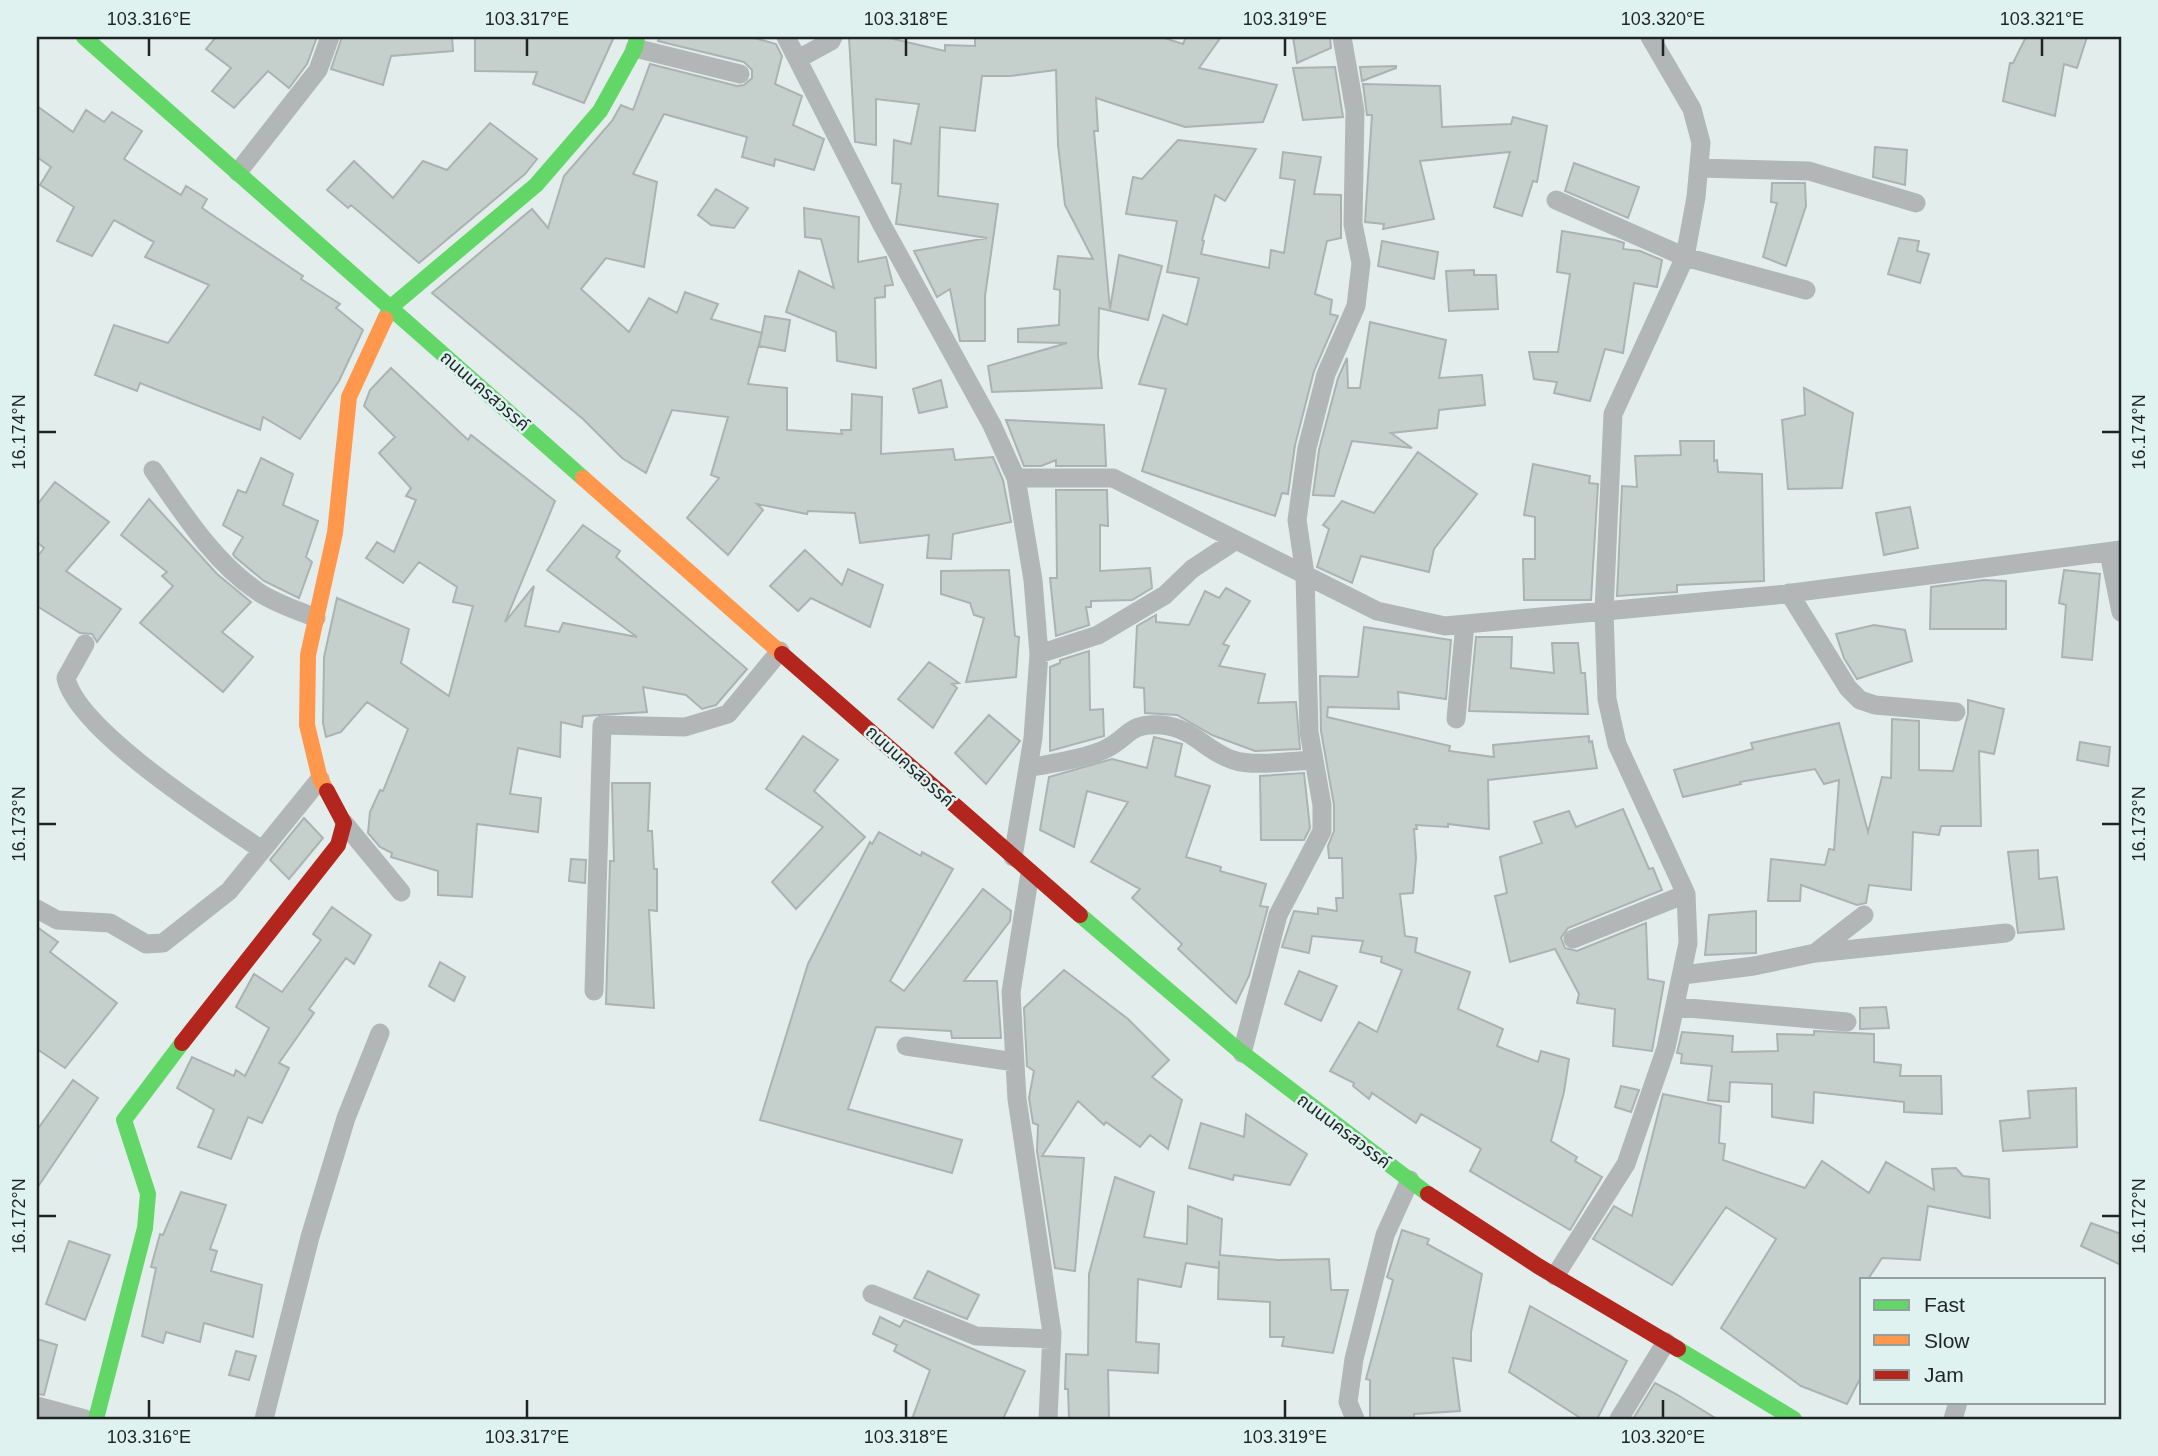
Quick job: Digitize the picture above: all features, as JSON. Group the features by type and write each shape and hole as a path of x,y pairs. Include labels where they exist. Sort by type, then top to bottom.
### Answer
{"main road":[{"name":"ถนนนครสวรรค์","path":"84,37 1030,873 1242,1053 1410,1180 1555,1276 1794,1419"},
{"path":"96,1419 145,1228 148,1194 124,1119 228,982 338,845 344,822 341,811 320,779 307,725 308,655 335,533 349,397 391,307 536,185 600,111 636,42"}],"street":[{"path":"238,172 318,70 330,37"},
{"path":"786,37 882,225 992,425 1016,478 1032,580 1039,654 1028,768 1013,857"},
{"path":"798,59 831,41 833,37"},
{"path":"1242,1053 1278,915 1322,831 1322,805 1309,732 1305,575 1297,520 1307,448 1326,374 1356,306 1361,262 1353,224 1355,111 1342,37"},
{"path":"1555,1276 1626,1164 1677,1007 1688,943 1686,894 1617,744 1607,699 1604,611 1613,414 1685,257 1699,168 1700,144 1692,109 1650,37"},
{"path":"636,42 740,74"},
{"path":"1699,168 1809,171 1916,203"},
{"path":"1556,200 1685,257 1806,290"},
{"path":"153,470 191,524 223,561 258,592 316,618"},
{"path":"1016,478 1113,478 1377,611 1445,626 1789,593 2115,552 2121,612"},
{"path":"1039,654 1098,635 1166,595 1192,569 1236,540"},
{"path":"1789,593 1848,688 1860,700 1875,705 1956,712"},
{"path":"1456,719 1465,624"},
{"path":"85,644 66,678 69,692 103,731 207,813 262,850"},
{"path":"594,991 602,725 685,727 728,714 780,651"},
{"path":"1028,768 1099,752 1117,743 1129,729 1145,725 1188,730 1213,750 1234,761 1314,760"},
{"path":"37,909 57,920 110,923 146,944 157,945 168,940 229,891 320,779"},
{"path":"344,822 401,892"},
{"path":"1030,873 1011,992 1017,1099 1052,1339 1048,1419"},
{"path":"1573,939 1686,894"},
{"path":"1815,953 1864,915"},
{"path":"1683,975 1754,966 1815,953 2006,933"},
{"path":"1677,1007 1847,1022"},
{"path":"264,1419 310,1237 346,1118 380,1033"},
{"path":"906,1046 1015,1062"},
{"path":"1355,1419 1348,1402 1354,1359 1385,1235 1410,1180"},
{"path":"872,1294 976,1336 1052,1339"},
{"path":"1619,1419 1666,1342"},
{"path":"37,1406 85,1419"}],"building":[{"path":"216,37 317,37 307,64 289,88 268,71 234,108 212,91 231,68 206,49"},
{"path":"342,37 452,37 453,51 391,56 383,85 331,69"},
{"path":"475,37 614,37 584,103 533,84 537,72 475,71"},
{"path":"660,37 751,37 776,44 782,56 775,84 802,96 793,125 824,139 814,170 775,159 774,166 742,157 747,137 664,114 633,174 657,182 644,267 606,258 581,289 629,332 649,298 677,313 685,292 718,304 711,319 762,333 748,384 787,388 787,430 842,434 841,430 851,430 852,394 882,397 881,454 953,449 955,460 993,457 1003,480 1011,522 953,534 951,559 927,558 929,535 860,543 855,513 808,511 807,514 757,504 763,510 728,555 687,518 719,478 711,475 728,417 672,410 646,473 622,458 583,419 432,293 532,209 548,228 564,176 612,121 621,105 633,110 650,64 737,86 744,85 752,78 752,70 744,62 658,41"},
{"path":"849,37 885,37 945,51 945,45 975,46 975,37 1161,37 1183,44 1186,37 1221,37 1199,68 1277,85 1263,122 1185,127 1096,98 1098,131 1094,131 1110,309 1119,255 1162,266 1148,320 1099,308 1098,356 1102,388 992,392 988,366 1067,343 1018,342 1018,329 1059,325 1060,290 1054,289 1058,256 1093,259 1065,205 1058,145 1056,70 1010,76 982,76 975,131 940,127 938,196 998,204 985,296 985,341 960,341 950,289 937,297 914,251 987,238 896,224 901,184 892,183 894,140 911,144 919,104 876,99 876,145 855,142"},
{"path":"1293,37 1330,37 1331,48 1297,63"},
{"path":"2026,37 2087,37 2077,68 2064,64 2055,116 2003,101 2010,63 2013,63"},
{"path":"1335,67 1343,117 1303,120 1293,68"},
{"path":"1360,67 1396,68 1362,81"},
{"path":"1363,84 1440,86 1442,127 1511,124 1513,117 1547,126 1537,182 1533,181 1522,216 1494,207 1510,152 1420,161 1434,219 1383,229 1384,224 1365,222 1372,115 1367,115"},
{"path":"37,106 73,132 86,110 104,122 112,112 142,131 124,159 181,195 186,186 207,199 202,208 340,304 336,308 363,330 339,381 300,439 263,417 260,430 140,383 137,391 95,375 114,325 168,343 209,285 145,257 154,242 114,220 92,256 57,241 74,207 40,185 51,167 37,157"},
{"path":"490,123 537,159 525,174 419,263 351,205 348,208 327,190 354,161 393,198 423,161 447,170"},
{"path":"1178,140 1256,149 1225,201 1215,195 1202,240 1201,254 1269,268 1271,250 1284,253 1295,180 1280,178 1283,152 1321,157 1314,194 1341,195 1341,238 1327,241 1315,294 1332,300 1330,314 1338,316 1314,371 1295,445 1288,494 1282,493 1275,516 1142,471 1166,389 1139,384 1163,315 1187,325 1199,278 1167,272 1177,221 1126,214 1133,177 1142,179"},
{"path":"1875,147 1907,150 1905,185 1873,177"},
{"path":"1574,163 1639,187 1628,218 1565,191"},
{"path":"1772,183 1805,183 1806,206 1786,266 1763,257 1777,203 1771,202"},
{"path":"716,189 748,208 734,228 711,225 698,215"},
{"path":"804,208 859,217 858,262 886,257 893,285 885,286 885,297 875,298 876,368 837,361 836,332 786,312 799,271 834,288 821,239 805,237"},
{"path":"1562,231 1615,240 1624,243 1623,249 1640,251 1662,260 1657,287 1634,283 1623,353 1605,349 1590,401 1554,393 1557,382 1534,379 1529,352 1558,352 1570,274 1557,272"},
{"path":"1899,238 1919,241 1917,251 1929,254 1920,283 1888,274"},
{"path":"1382,241 1438,252 1434,279 1378,266"},
{"path":"1474,270 1474,275 1496,275 1498,309 1449,311 1446,271"},
{"path":"765,316 790,320 785,351 759,346"},
{"path":"1370,322 1446,340 1439,378 1482,375 1485,405 1439,410 1437,428 1391,433 1412,448 1352,441 1334,496 1313,495 1319,450 1338,378 1347,358 1348,388 1360,388"},
{"path":"391,368 468,440 471,435 555,501 505,622 534,586 525,626 559,632 563,623 637,637 547,570 583,525 620,551 616,557 747,669 716,705 702,709 686,695 643,687 647,712 583,716 582,727 561,722 560,757 518,748 510,794 541,798 538,832 477,824 472,897 438,895 438,871 391,857 392,853 380,847 368,833 370,812 380,790 383,791 408,729 367,702 341,732 326,737 323,723 324,657 337,598 409,629 401,663 449,696 473,606 453,602 457,587 419,562 403,583 366,558 377,542 394,552 416,500 406,496 411,488 379,453 395,437 364,406 370,390"},
{"path":"941,380 947,407 919,413 913,389"},
{"path":"1804,388 1853,413 1842,488 1788,489 1782,420 1805,415"},
{"path":"1006,420 1104,425 1106,466 1056,466 1056,460 1041,466 1024,466"},
{"path":"1680,441 1714,441 1714,461 1717,460 1718,472 1762,474 1764,581 1677,585 1677,592 1617,596 1622,486 1637,487 1635,456 1681,455"},
{"path":"1418,452 1477,494 1434,549 1429,572 1361,556 1352,583 1317,567 1329,529 1323,525 1342,501 1374,513"},
{"path":"261,458 293,474 283,505 318,521 306,557 312,562 299,598 264,581 235,557 233,554 243,537 223,525 238,490 246,493"},
{"path":"1533,464 1590,476 1589,483 1598,484 1591,600 1524,600 1523,559 1535,559 1535,517 1524,515"},
{"path":"55,482 109,522 66,571 121,609 97,642 92,634 80,633 37,606 37,557 44,548 37,542 37,505"},
{"path":"1056,490 1107,490 1108,526 1100,525 1100,571 1150,568 1152,588 1132,600 1091,601 1091,607 1086,607 1089,625 1056,636 1050,578 1057,578"},
{"path":"149,499 217,574 251,602 222,632 253,657 223,692 140,623 173,586 162,576 167,572 121,535"},
{"path":"1910,507 1918,548 1884,555 1876,513"},
{"path":"805,550 842,585 848,569 883,585 870,627 811,598 798,611 770,586"},
{"path":"1009,570 1015,636 1019,637 1016,677 966,682 984,618 974,615 970,603 941,594 941,571"},
{"path":"2064,570 2100,574 2092,660 2062,657 2066,605 2059,603"},
{"path":"1984,580 2006,581 2006,629 1930,629 1931,587"},
{"path":"1226,588 1250,601 1223,644 1229,646 1219,666 1265,674 1258,703 1296,702 1300,749 1255,751 1212,735 1177,715 1145,713 1144,688 1134,687 1137,626 1156,615 1156,622 1189,625 1205,591 1219,598"},
{"path":"1874,625 1905,630 1912,661 1857,679 1844,658 1836,634"},
{"path":"1364,627 1451,640 1446,699 1398,692 1399,709 1328,707 1327,717 1450,746 1449,751 1494,757 1493,745 1589,736 1589,742 1592,741 1597,768 1488,780 1489,829 1448,824 1448,827 1416,825 1413,893 1400,894 1405,936 1417,938 1415,952 1470,972 1458,1009 1503,1029 1497,1046 1538,1062 1541,1051 1569,1059 1564,1092 1551,1141 1577,1157 1575,1161 1602,1177 1570,1230 1470,1171 1481,1149 1421,1114 1416,1123 1372,1093 1369,1099 1353,1086 1354,1083 1330,1071 1359,1022 1377,1032 1402,970 1381,962 1382,957 1360,952 1363,941 1312,936 1309,953 1282,947 1294,911 1318,914 1318,908 1337,911 1336,898 1343,898 1342,858 1329,858 1328,846 1334,831 1334,805 1321,731 1320,676 1358,677"},
{"path":"1476,637 1512,637 1511,668 1554,673 1552,643 1578,643 1581,673 1585,673 1588,714 1469,711"},
{"path":"1089,651 1090,710 1103,709 1104,736 1050,751 1050,667 1060,663 1060,660"},
{"path":"929,662 959,683 952,684 957,688 933,728 898,699"},
{"path":"1968,700 2004,709 1994,754 1979,751 1981,826 1941,826 1939,835 1913,832 1911,890 1869,885 1866,903 1857,905 1801,885 1800,901 1768,901 1771,859 1825,865 1829,849 1834,850 1839,780 1824,784 1815,769 1740,782 1741,784 1683,797 1674,770 1753,749 1751,743 1839,723 1868,832 1882,777 1891,778 1892,719 1919,721 1919,770 1953,771 1968,714"},
{"path":"989,715 1020,741 986,784 955,753"},
{"path":"803,736 838,760 814,791 865,837 796,909 772,882 823,827 766,789"},
{"path":"1154,737 1182,744 1175,776 1210,786 1186,857 1221,867 1220,871 1266,884 1260,906 1268,907 1249,976 1236,1003 1178,949 1182,944 1132,898 1140,889 1091,862 1128,802 1087,791 1074,847 1040,830 1049,777 1112,759 1147,768"},
{"path":"2080,742 2110,747 2108,766 2077,760"},
{"path":"1304,773 1310,828 1304,840 1261,840 1260,776"},
{"path":"612,783 650,783 648,831 652,831 654,869 657,869 657,911 649,910 654,1008 606,1004 610,861 614,861"},
{"path":"1623,809 1649,869 1653,868 1662,890 1568,928 1561,938 1565,948 1577,951 1646,923 1648,979 1664,982 1652,1051 1613,1046 1615,1009 1577,1003 1579,994 1555,949 1510,962 1495,896 1507,893 1500,857 1542,843 1534,822 1569,811 1576,827"},
{"path":"304,818 323,838 289,879 270,860"},
{"path":"879,832 921,856 922,852 953,869 890,981 904,991 983,889 1011,911 1010,921 964,981 997,981 1001,1038 952,1038 951,1031 876,1027 848,1109 962,1140 952,1173 760,1120 808,964 870,842 872,844"},
{"path":"2038,850 2039,879 2057,877 2064,929 2018,933 2008,852"},
{"path":"571,859 586,860 585,883 569,881"},
{"path":"332,907 371,935 354,964 346,958 309,1009 314,1013 279,1063 289,1068 262,1123 248,1117 231,1159 198,1147 214,1110 177,1088 192,1057 234,1076 236,1070 245,1076 269,1028 236,1007 254,974 282,992 321,940 313,934"},
{"path":"1756,911 1756,953 1705,955 1709,915"},
{"path":"37,927 58,942 50,952 117,1003 65,1068 37,1049"},
{"path":"440,962 465,977 454,1001 429,986"},
{"path":"1064,970 1128,1019 1169,1060 1152,1077 1182,1100 1168,1149 1150,1135 1140,1147 1106,1122 1104,1125 1078,1101 1042,1156 1084,1158 1075,1271 1055,1268 1037,1151 1038,1125 1033,1123 1029,1098 1034,1071 1027,1066 1024,1008"},
{"path":"1299,971 1337,986 1321,1021 1285,1004"},
{"path":"1886,1007 1889,1028 1860,1029 1860,1008"},
{"path":"1814,1031 1874,1034 1874,1062 1901,1065 1900,1076 1941,1076 1942,1114 1904,1112 1904,1102 1814,1092 1813,1123 1772,1117 1772,1084 1730,1082 1729,1102 1708,1100 1712,1066 1681,1063 1682,1054 1677,1053 1682,1032 1733,1036 1732,1052 1778,1051 1777,1034 1814,1035"},
{"path":"73,1080 98,1098 37,1188 37,1130"},
{"path":"1621,1086 1639,1090 1631,1112 1615,1107"},
{"path":"2076,1088 2077,1147 2003,1151 2000,1121 2030,1118 2028,1091"},
{"path":"1663,1094 1721,1106 1719,1143 1725,1144 1723,1160 1805,1188 1822,1161 1869,1193 1886,1162 1934,1190 1932,1169 1956,1168 1963,1176 1989,1179 1990,1218 1928,1206 1920,1260 1882,1258 1869,1278 1860,1278 1860,1379 1847,1404 1801,1386 1721,1328 1776,1239 1726,1207 1672,1285 1593,1239 1614,1206 1632,1216"},
{"path":"1246,1114 1307,1154 1290,1185 1234,1175 1233,1180 1189,1168 1201,1123 1244,1137"},
{"path":"1115,1177 1154,1192 1144,1237 1187,1244 1188,1206 1222,1219 1220,1255 1278,1260 1329,1259 1331,1290 1348,1290 1333,1353 1282,1346 1284,1337 1270,1337 1270,1302 1218,1299 1219,1268 1186,1263 1181,1287 1138,1279 1136,1342 1159,1344 1158,1373 1108,1370 1109,1419 1069,1419 1068,1389 1065,1389 1066,1354 1088,1355 1089,1274"},
{"path":"181,1192 226,1205 210,1249 217,1251 211,1271 262,1285 253,1337 204,1323 200,1342 166,1332 163,1343 142,1336 156,1268 151,1267 160,1234 163,1235"},
{"path":"2091,1223 2121,1234 2121,1265 2081,1246"},
{"path":"1402,1230 1429,1239 1427,1244 1482,1274 1471,1332 1471,1361 1453,1358 1460,1411 1414,1414 1414,1419 1370,1419 1370,1380 1366,1379 1393,1280 1387,1277"},
{"path":"69,1241 110,1255 85,1320 46,1304"},
{"path":"928,1271 979,1295 967,1319 914,1298"},
{"path":"1530,1306 1627,1361 1597,1419 1582,1419 1509,1372"},
{"path":"880,1317 900,1327 904,1320 1025,1371 1003,1419 912,1419 930,1370 894,1351 897,1345 873,1334"},
{"path":"37,1339 57,1345 44,1395 37,1394"},
{"path":"236,1351 256,1356 249,1380 229,1375"},
{"path":"1655,1383 1676,1394 1717,1419 1633,1419"}],"traffic: fast":[{"path":"84,37 583,478"},
{"path":"385,319 391,307 536,185 600,111 635,48 637,37"},
{"path":"1080,915 1237,1049 1428,1194"},
{"path":"96,1419 145,1228 148,1194 124,1120 182,1043"},
{"path":"1678,1349 1794,1419"}],"traffic: slow":[{"path":"327,791 320,779 307,725 308,655 335,533 349,397 385,319"},
{"path":"583,478 782,654"}],"traffic: jam":[{"path":"782,654 1080,915"},
{"path":"182,1043 338,845 344,823 327,791"},
{"path":"1428,1194 1538,1266 1678,1349"}]}
